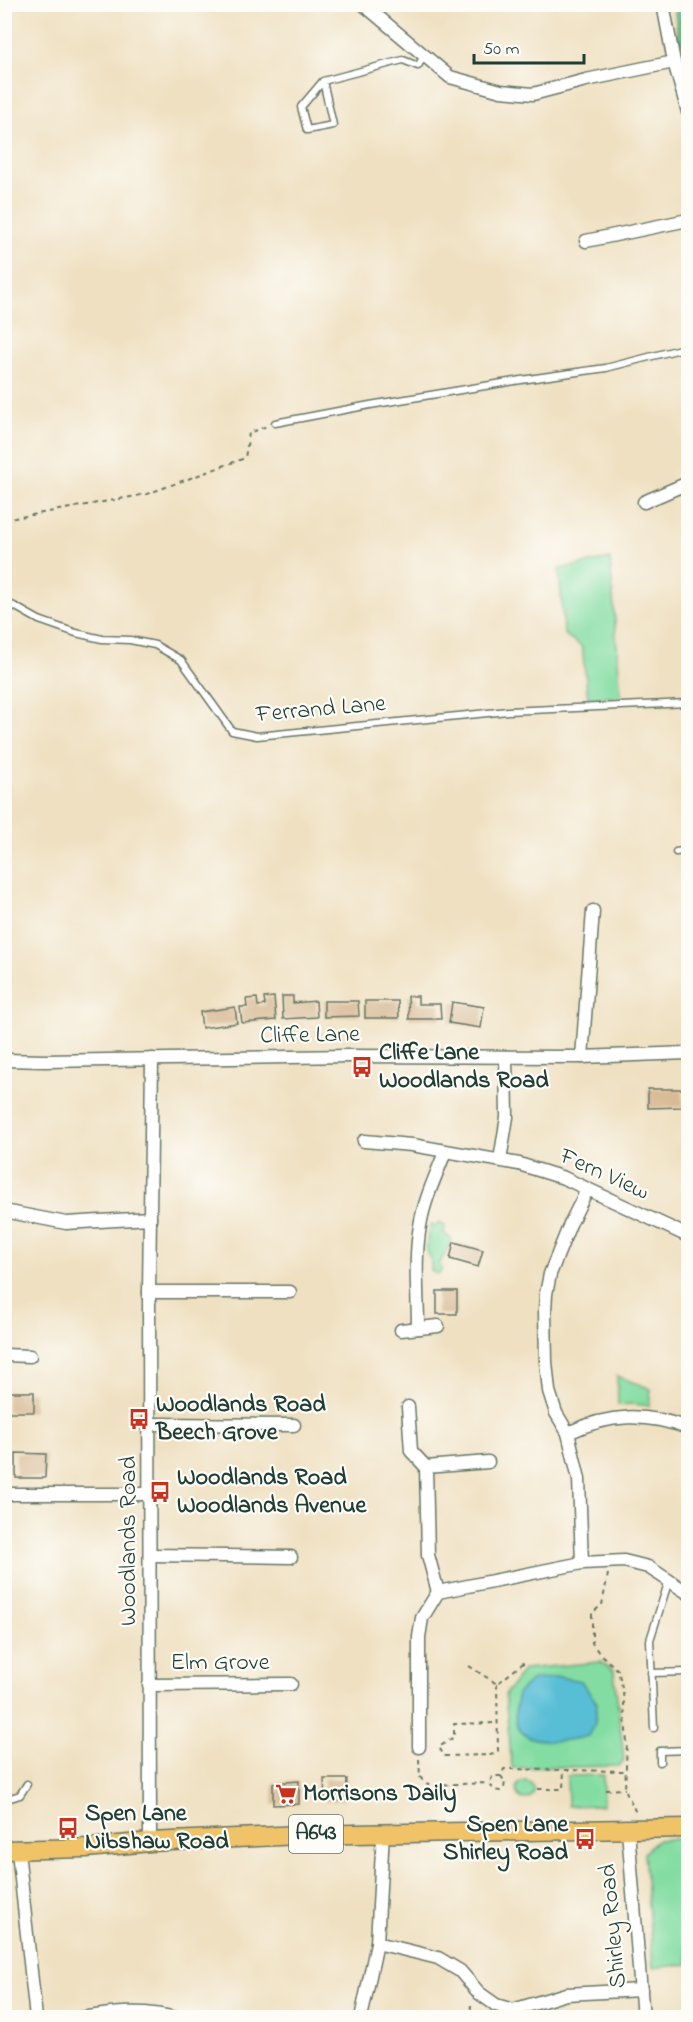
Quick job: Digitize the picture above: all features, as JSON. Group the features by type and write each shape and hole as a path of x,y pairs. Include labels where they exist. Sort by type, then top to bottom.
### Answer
{"main road":[{"name":"A643","path":"11,1850 383,1832 688,1828"}],"street":[{"path":"363,4 450,77 501,91 533,94 586,80 674,62"},
{"path":"663,4 674,62 688,112"},
{"path":"586,241 688,220"},
{"path":"644,502 688,483"},
{"path":"582,1057 593,911"},
{"name":"Cliffe Lane","path":"4,1060 347,1056 582,1057 688,1053"},
{"path":"500,1160 507,1117 506,1057"},
{"name":"Woodlands Road","path":"150,1842 149,1292 152,1059"},
{"name":"Fern View","path":"364,1141 412,1145 500,1160 564,1178 688,1236"},
{"path":"418,1328 419,1228 429,1193 446,1152"},
{"path":"582,1563 579,1479 568,1433 556,1413 549,1391 546,1362 546,1294 558,1251 587,1190"},
{"path":"4,1211 66,1223 150,1218"},
{"path":"149,1292 290,1292"},
{"path":"401,1330 438,1326"},
{"path":"4,1355 30,1356"},
{"path":"408,1407 411,1451 426,1467 428,1555 438,1592 422,1618 419,1637 419,1747"},
{"path":"568,1433 603,1420 640,1416 667,1420 688,1428"},
{"path":"150,1424 294,1425"},
{"path":"426,1467 488,1462"},
{"path":"4,1494 151,1494"},
{"path":"151,1555 291,1557"},
{"path":"438,1592 582,1563 624,1561 648,1567 688,1593"},
{"name":"Elm Grove","path":"150,1685 291,1683"},
{"name":"Shirley Road","path":"636,1830 643,2018"},
{"path":"361,2018 377,1942 383,1832"},
{"path":"11,1850 36,2018"},
{"path":"377,1942 438,1958 460,1971 479,1993 496,2005 513,2010 566,1994 641,1990"},
{"path":"82,2018 125,2012 164,2014 175,2018"}],"lane":[{"path":"323,81 333,125 307,130 301,107 323,81 403,60 418,66 424,55"},
{"path":"275,423 382,403 606,368 688,347"},
{"name":"Ferrand Lane","path":"4,602 39,620 76,633 102,639 130,640 155,645 181,660 232,731 257,736 508,711 688,703"},
{"path":"676,852 688,850"},
{"path":"654,1728 650,1640 669,1580"},
{"path":"651,1673 688,1672"},
{"path":"660,1762 660,1751 688,1750"},
{"path":"4,1800 20,1795 27,1784"}],"path":[{"path":"4,520 147,494 245,458 249,433 275,423"},
{"path":"611,1562 602,1605 592,1613 592,1643 599,1653 618,1670 623,1692 627,1743 625,1789 636,1830"},
{"path":"497,1684 527,1660"},
{"path":"469,1666 497,1684"},
{"path":"497,1684 498,1723 498,1751 491,1755 444,1756 439,1747 454,1737 454,1724 498,1723"},
{"path":"419,1747 420,1777 424,1783 432,1785 489,1783"},
{"path":"501,1776 504,1769 626,1771"},
{"path":"538,1789 563,1789 564,1770"},
{"path":"489,1783 493,1776 501,1776"},
{"path":"489,1783 494,1790 500,1791 504,1788 505,1782 501,1776"},
{"path":"606,1790 625,1789"}],"green space":[{"path":"674,5 688,5 688,38 679,46"},
{"path":"610,559 621,697 588,698 582,647 564,634 559,569"},
{"path":"439,1223 445,1226 444,1233 451,1239 439,1264 442,1268 440,1273 436,1274 431,1270 426,1244 431,1224 435,1227"},
{"path":"617,1376 651,1389 649,1406 618,1405"},
{"path":"600,1662 614,1671 624,1760 619,1766 512,1768 505,1695 524,1669"},
{"path":"603,1775 603,1805 568,1806 567,1776"},
{"path":"521,1781 529,1781 534,1786 532,1797 521,1799 516,1794 516,1786"},
{"path":"688,1838 688,1964 653,1968 644,1853 656,1840"}],"water":[{"path":"559,1677 581,1681 597,1703 595,1723 588,1736 547,1741 527,1736 516,1722 517,1694 532,1680"}],"building":[{"path":"282,996 293,996 293,1003 316,1001 317,1017 283,1019"},
{"path":"408,996 418,996 418,1004 440,1004 441,1019 409,1019"},
{"path":"274,997 276,1020 242,1023 240,1007 247,1007 246,999 257,998 258,1006 265,1005 264,998"},
{"path":"324,1001 358,1001 359,1016 324,1017"},
{"path":"365,1001 398,1001 399,1018 365,1018"},
{"path":"452,1002 484,1007 481,1028 449,1023"},
{"path":"235,1007 237,1023 202,1028 200,1012"},
{"path":"648,1089 683,1089 683,1107 648,1108"},
{"path":"454,1242 483,1250 478,1267 450,1259"},
{"path":"437,1291 457,1291 457,1314 437,1314"},
{"path":"7,1392 34,1392 34,1412 7,1412"},
{"path":"16,1453 46,1454 45,1478 16,1478"},
{"path":"324,1779 347,1779 346,1800 325,1802"},
{"name":"Morrisons Daily","path":"299,1781 299,1804 273,1805 273,1783"}],"place":[{"name":"Cliffe Lane Woodlands Road","path":"362,1067"},
{"name":"Woodlands Road Beech Grove","path":"139,1419"},
{"name":"Woodlands Road Woodlands Avenue","path":"160,1492"},
{"name":"Morrisons Daily","path":"286,1794"},
{"name":"Spen Lane Nibshaw Road","path":"68,1828"},
{"name":"Spen Lane Shirley Road","path":"585,1839"}]}
